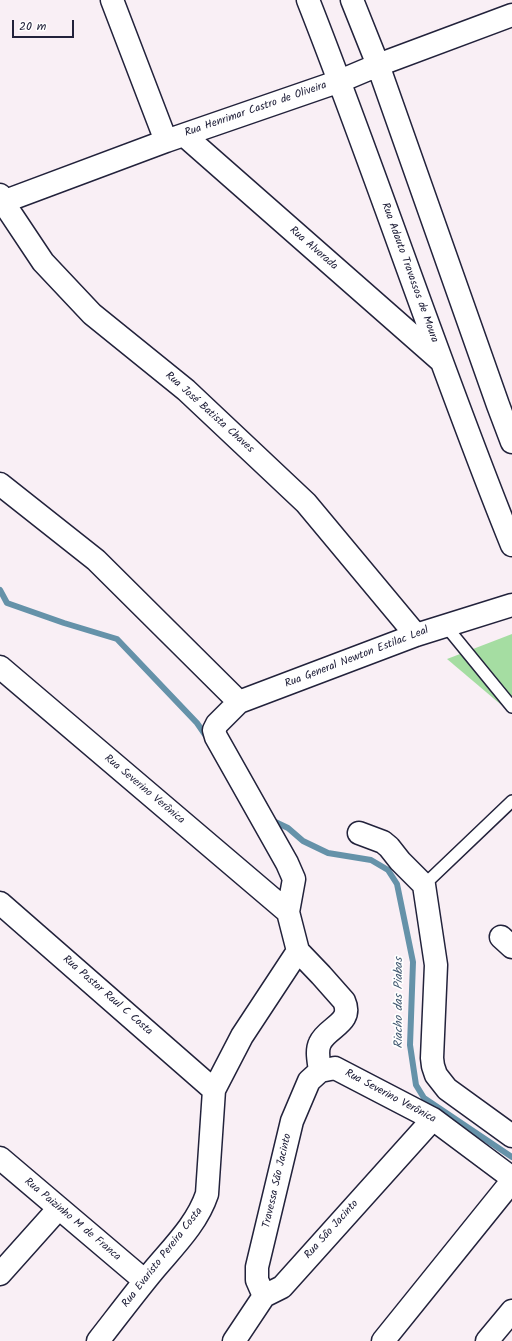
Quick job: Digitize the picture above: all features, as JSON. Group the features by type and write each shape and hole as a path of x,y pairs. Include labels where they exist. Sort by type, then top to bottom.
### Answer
{"street":[{"name":"Rua Alvorada","path":"112,0 175,138 442,362"},
{"name":"Rua Adauto Travassos de Moura","path":"308,0 340,81 487,484 512,545"},
{"path":"352,0 378,65 512,442"},
{"name":"Rua Henrimar Castro de Oliveira","path":"1,200 340,81 512,14"},
{"name":"Rua José Batista Chaves","path":"1,200 43,262 92,314 186,390 306,503 416,634"},
{"path":"0,484 96,560 240,702"},
{"name":"Rua General Newton Estilac Leal","path":"288,912 294,879 287,863 216,737 214,730 217,724 240,702 416,634 512,605"},
{"name":"Rua Severino Verônica","path":"0,667 288,912"},
{"path":"359,833 383,842 424,885 436,965 432,1040 433,1066 436,1075 447,1089 512,1136"},
{"name":"Rua Pastor Raul C Costa","path":"0,903 214,1090"},
{"path":"288,912 298,951 344,1001 347,1010 346,1015 342,1020 322,1038 319,1043 320,1071"},
{"name":"Rua Evaristo Pereira Costa","path":"98,1341 196,1218 203,1206 207,1194 214,1090 242,1036 298,951"},
{"name":"Rua Severino Verônica","path":"320,1071 335,1068 433,1119 512,1178"},
{"name":"Travessa São Jacinto","path":"264,1296 257,1280 258,1266 292,1121 309,1081 320,1071"},
{"name":"Rua São Jacinto","path":"234,1341 264,1296 282,1287 433,1119"},
{"name":"Rua Paizinho M de Franca","path":"0,1158 145,1281"},
{"path":"384,1341 512,1181"},
{"path":"0,1274 59,1208"},
{"path":"487,1341 512,1311"}],"lane":[{"path":"445,625 512,707"},
{"path":"424,885 512,802"}],"green space":[{"path":"512,634 512,714 447,659"}],"waterway":[{"path":"0,590 7,603 64,623 117,639 197,723 208,739"},
{"name":"Riacho das Piabas","path":"269,819 288,828 303,841 328,853 371,860 388,870 397,884 413,962 410,1045 416,1085 424,1098 512,1157"}]}
